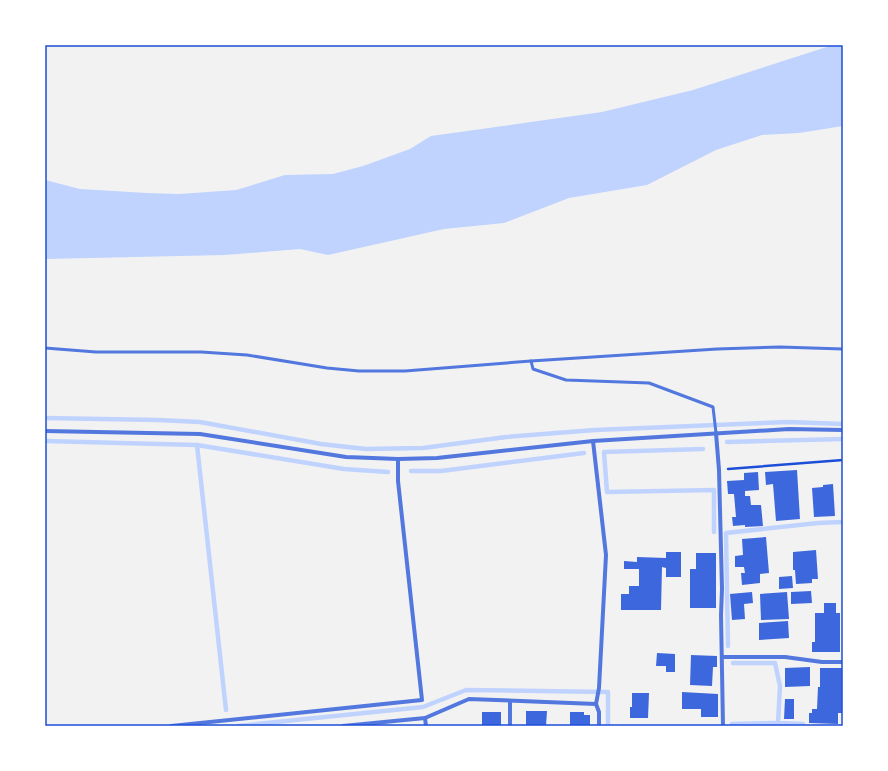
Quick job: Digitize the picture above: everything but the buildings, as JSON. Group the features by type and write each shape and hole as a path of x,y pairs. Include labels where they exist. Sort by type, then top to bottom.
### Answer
{"street":[{"path":"45,431 200,434 346,457 398,460 437,458 593,441 790,429 843,430"},
{"path":"716,433 719,470 722,589 723,726"},
{"path":"593,441 606,555 599,688 596,704 599,712 599,726"},
{"path":"170,726 422,700 398,481 398,460"},
{"path":"722,657 785,657 822,662 843,662"},
{"path":"343,726 425,718 469,699 596,704"},
{"path":"510,700 510,726"},
{"path":"425,718 426,726"}],"lane":[{"path":"45,348 96,352 201,352 247,355 326,368 366,371 405,371 717,349 780,347 843,349"},
{"path":"530,361 533,369 566,380 649,383 713,407 716,433"}],"path":[{"path":"719,470 843,460"}],"water":[{"path":"833,45 843,45 843,126 799,133 762,135 716,150 647,185 569,198 504,223 444,229 328,255 300,249 225,255 45,259 45,180 80,189 179,194 236,190 285,175 333,174 363,166 410,149 431,136 602,112 693,90"}],"waterway":[{"path":"45,418 200,422 321,444 366,449 423,448 506,437 595,430 788,422 843,424"},
{"path":"727,442 843,439"},
{"path":"45,441 197,445 344,469 388,472"},
{"path":"197,445 226,710"},
{"path":"703,449 604,452 607,492 714,490 714,532"},
{"path":"411,471 441,471 584,453"},
{"path":"728,646 726,533 818,523 843,522"},
{"path":"733,663 775,663 780,686 778,723 803,724"},
{"path":"238,726 423,707 466,690 608,692 608,726"},
{"path":"732,724 778,723"}]}
